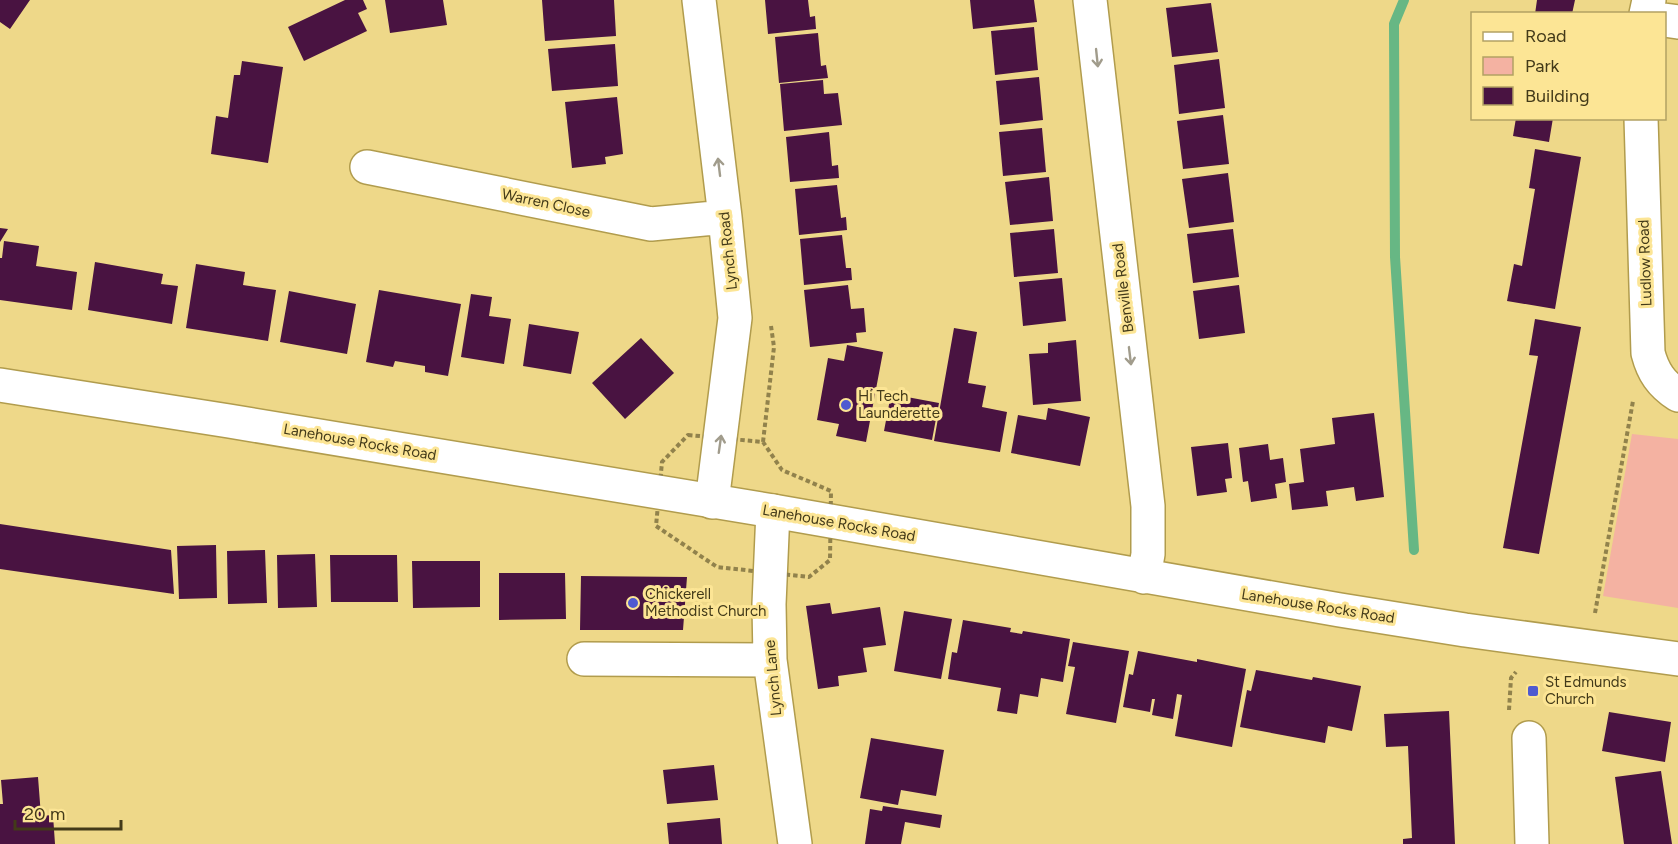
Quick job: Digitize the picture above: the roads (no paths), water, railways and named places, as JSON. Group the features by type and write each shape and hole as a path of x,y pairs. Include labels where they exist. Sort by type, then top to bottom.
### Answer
{"main road":[{"name":"Lynch Road","path":"699,0 735,318 712,502"},
{"name":"Benville Road","path":"1090,0 1148,506 1148,554 1144,577"},
{"name":"Ludlow Road","path":"1641,120 1647,336 1652,368 1659,380 1678,395"},
{"name":"Warren Close","path":"367,167 651,224 725,217"},
{"name":"Lanehouse Rocks Road","path":"0,385 773,511 1144,577 1465,630 1678,659"},
{"name":"Lynch Lane","path":"773,511 769,604 770,660 795,844"},
{"path":"584,659 770,660"},
{"path":"1528,738 1532,844"}],"waterway":[{"path":"1404,0 1394,24 1395,257 1414,550"}],"place":[{"name":"Hi Tech Launderette","path":"846,405"},
{"name":"Chickerell Methodist Church","path":"633,603"},
{"name":"St Edmunds Church","path":"1533,691"}]}
